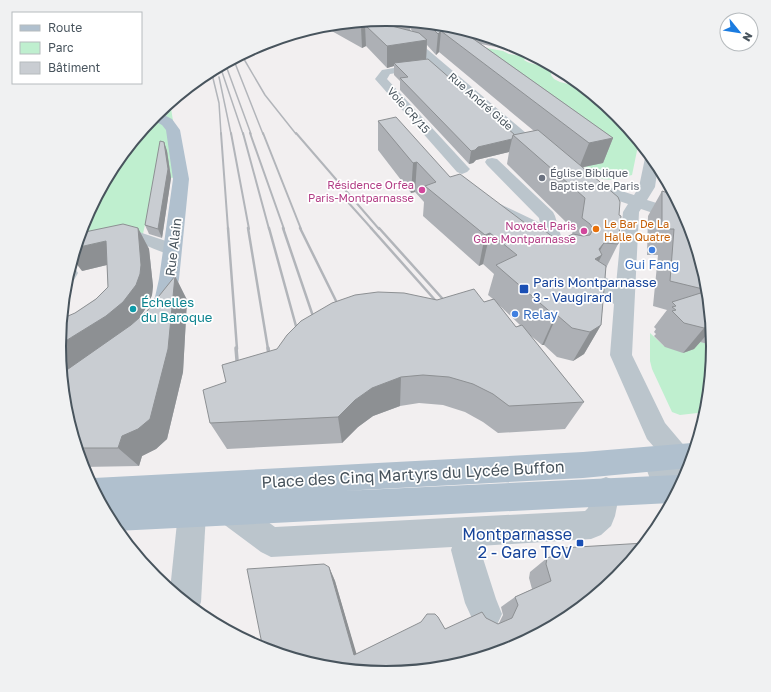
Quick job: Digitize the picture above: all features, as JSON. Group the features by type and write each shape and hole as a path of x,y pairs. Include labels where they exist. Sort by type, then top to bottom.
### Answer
{"main road":[{"name":"Rue Alain","path":"149,326 156,316 165,297 181,179 173,130 162,118"},
{"name":"Place des Cinq Martyrs du Lycée Buffon","path":"101,492 583,465 676,473"},
{"path":"606,491 676,473"},
{"path":"115,517 228,510"}],"street":[{"name":"Rue André Gide","path":"401,27 417,42 423,51 538,155"},
{"path":"410,47 423,51"},
{"name":"Voie CR/15","path":"438,64 386,72 381,79 462,169"},
{"path":"470,185 464,181 462,169 498,160 547,216 556,249 569,260"},
{"path":"651,166 648,187 631,212 621,355 676,473"},
{"path":"572,179 677,215"},
{"path":"487,199 504,212 552,236"},
{"path":"102,244 136,237 172,249"},
{"path":"596,280 625,302"},
{"path":"228,510 271,542 591,525 601,516 606,491"},
{"path":"186,596 192,513"},
{"path":"466,550 481,603 486,614"}],"green space":[{"path":"437,39 503,51 509,54 521,56 525,58 524,60 527,62 539,65 551,73 551,75 554,79 569,84 580,92 612,120 637,149 632,175 606,180 584,167 603,162"},
{"path":"171,109 182,177 155,179 141,243 77,259 82,243 99,204 119,168 145,135"},
{"path":"650,333 664,346 693,340 706,343 703,388 698,413 680,415 672,412 652,369 650,361"}],"building":[{"path":"393,26 419,33 427,40 387,46 367,27"},
{"path":"434,30 441,31 438,34"},
{"path":"441,31 473,38 613,138 589,143"},
{"path":"428,59 515,135 513,135 512,139 478,147 471,151 400,78 408,77 394,63"},
{"path":"396,117 450,177 460,174 529,226 540,227 558,241 573,234 583,236 590,235 593,229 590,224 582,218 585,198 513,135 538,130 618,197 620,202 619,215 621,216 618,244 604,243 599,249 602,255 595,259 606,266 601,325 590,332 572,328 557,315 555,316 496,265 517,255 490,233 485,235 425,186 436,182 417,162 413,163 378,121"},
{"path":"160,141 164,142 168,169 158,229 145,225"},
{"path":"662,191 666,192 689,243 700,288 670,281 674,229 662,229"},
{"path":"123,224 138,228 141,265 140,274 136,285 123,302 106,316 66,341 67,317 75,313 96,299 108,287 106,241 81,247 87,232"},
{"path":"175,276 168,349 150,419 138,429 122,436 118,448 82,448 76,429 68,388 66,370 131,325 147,311"},
{"path":"474,289 484,302 494,299 516,327 522,325 584,402 509,406 493,394 473,384 449,377 423,375 401,377 372,388 355,400 338,417 210,423 203,390 226,382 222,365 277,349 287,335 301,321 332,303 355,295 378,292 404,293 437,300"},
{"path":"701,293 705,328 684,323 672,311 676,310 672,307 676,306 672,302"},
{"path":"637,543 612,572 596,587 563,612 527,633 508,642 468,655 448,660 406,665 365,665 323,660 261,641 247,569 324,564 329,567 354,655 421,622 427,614 435,614 445,629 482,612 486,618 498,624 512,618 518,605 515,597 551,581 546,564 547,558 559,554 561,548"}],"railway":[{"path":"244,59 265,95 296,134"},
{"path":"235,64 263,134"},
{"path":"227,68 251,134"},
{"path":"222,72 243,134"},
{"path":"213,77 219,103 221,134"},
{"path":"219,77 231,134"},
{"path":"221,133 228,229"},
{"path":"231,133 249,229"},
{"path":"243,133 269,229"},
{"path":"250,133 284,229"},
{"path":"263,133 301,229"},
{"path":"296,133 379,229"},
{"path":"346,200 372,229"},
{"path":"228,228 237,349"},
{"path":"248,228 268,349"},
{"path":"269,228 299,337"},
{"path":"283,228 316,325"},
{"path":"300,228 341,311"},
{"path":"371,228 443,309"},
{"path":"379,228 450,307"},
{"path":"236,348 238,372"},
{"path":"268,348 270,363"}],"place":[{"name":"Église Biblique Baptiste de Paris","path":"542,178"},
{"name":"Résidence Orfea Paris-Montparnasse","path":"422,190"},
{"name":"Le Bar De La Halle Quatre","path":"596,229"},
{"name":"Novotel Paris Gare Montparnasse","path":"584,231"},
{"name":"Gui Fang","path":"652,250"},
{"name":"Paris Montparnasse 3 - Vaugirard","path":"524,289"},
{"name":"Échelles du Baroque","path":"133,309"},
{"name":"Relay","path":"515,314"},
{"name":"Montparnasse 2 - Gare TGV","path":"580,543"}]}
